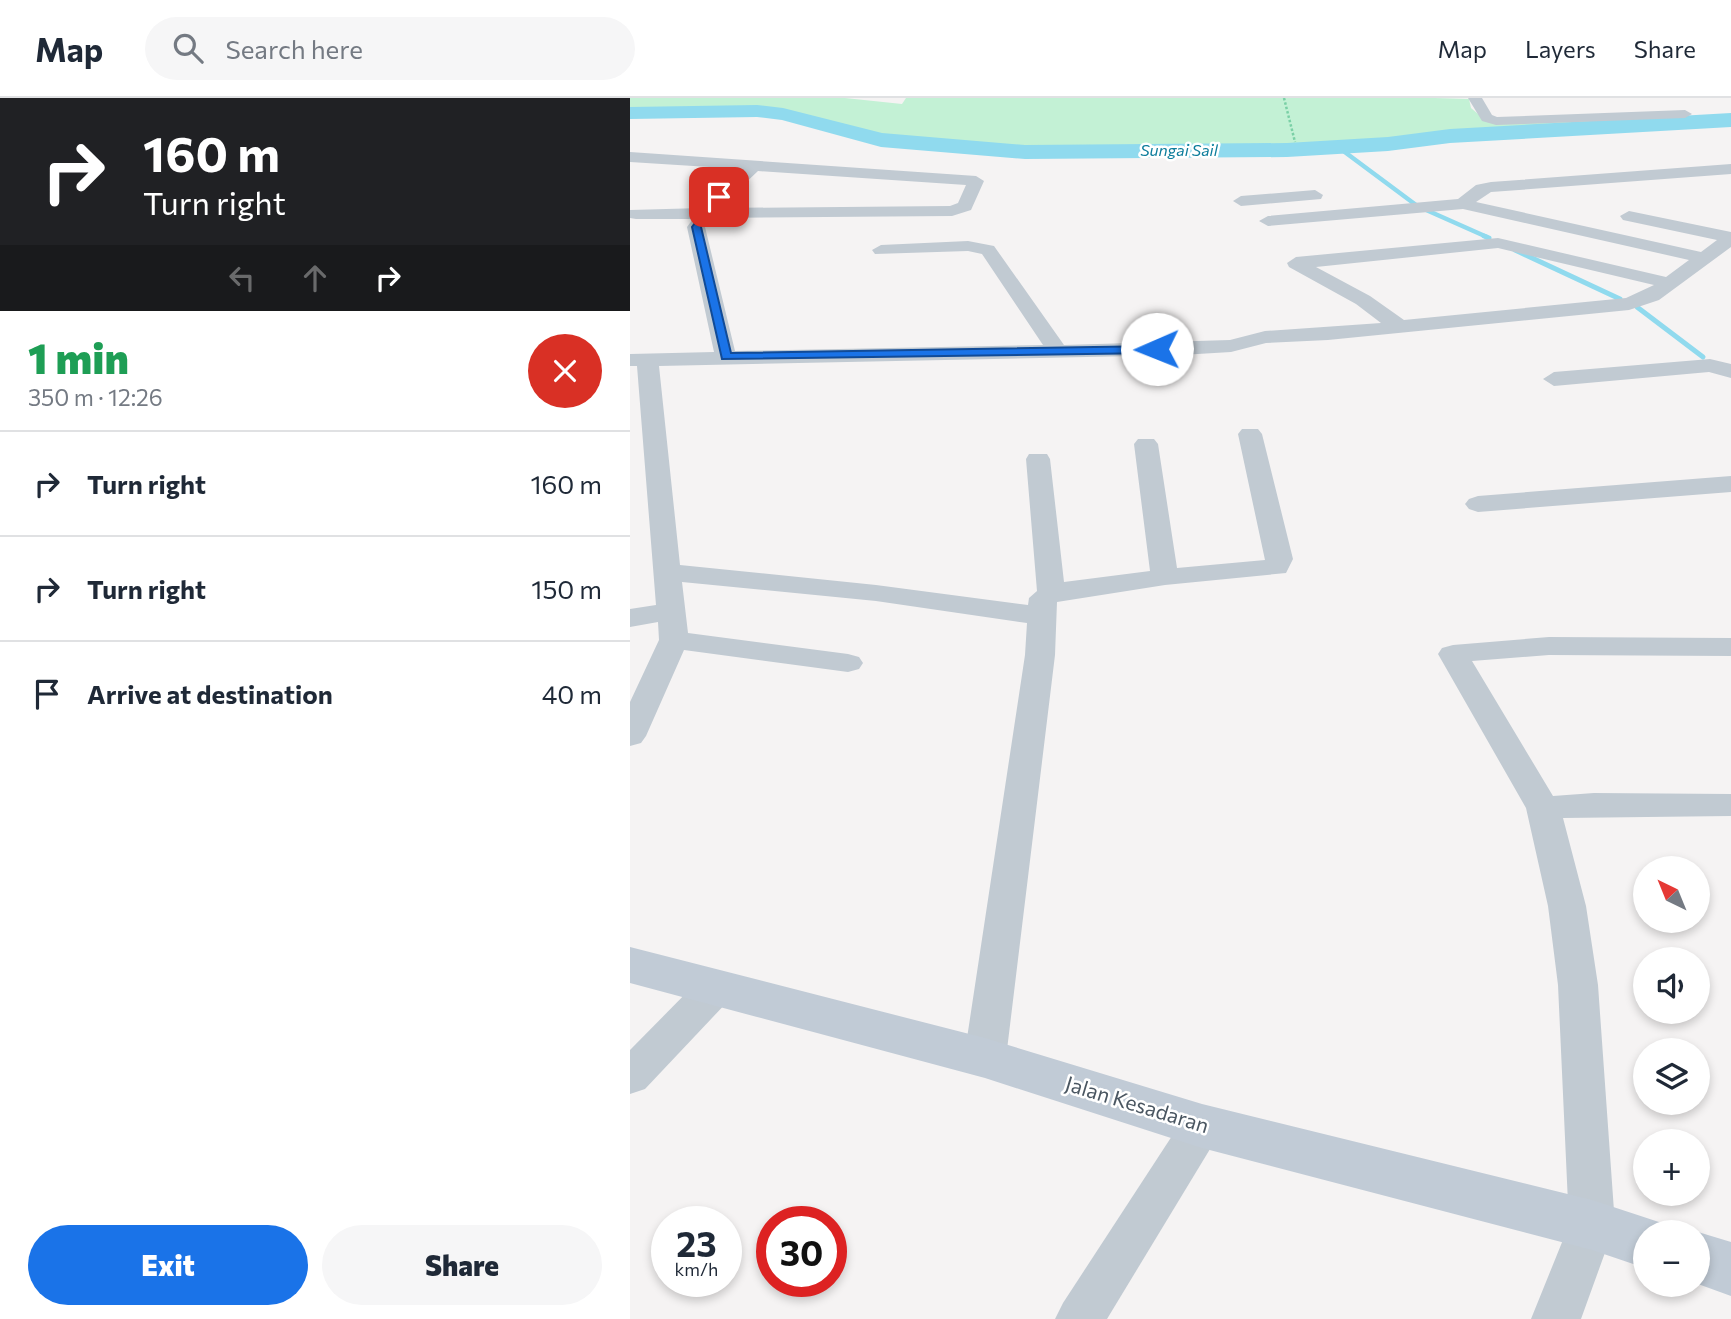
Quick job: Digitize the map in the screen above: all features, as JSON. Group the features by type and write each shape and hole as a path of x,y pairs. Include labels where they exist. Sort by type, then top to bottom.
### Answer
{"street":[{"path":"1475,98 1487,118 1496,121 1588,120 1685,114"},
{"path":"630,158 975,181 965,206 958,210 636,214"},
{"path":"726,356 696,227 747,169 753,167"},
{"path":"1463,204 1482,189 1491,187 1731,169"},
{"path":"781,212 816,170"},
{"path":"852,190 972,190"},
{"path":"1394,191 1412,207"},
{"path":"1241,201 1332,194"},
{"path":"1268,221 1463,204 1705,258"},
{"path":"1629,216 1731,237"},
{"path":"630,736 672,625 669,572 638,359 1181,349 1231,346 1265,337 1401,327 1629,304 1652,296 1731,237"},
{"path":"1401,327 1363,300 1296,263 1307,259 1498,243 1668,283"},
{"path":"881,250 968,246 988,250 1058,350"},
{"path":"1554,379 1720,368 1731,347"},
{"path":"669,572 876,593 1046,605 1165,577 1265,570 1278,563 1250,434"},
{"path":"1146,444 1165,577"},
{"path":"985,1058 1046,605 1038,459"},
{"path":"1478,504 1731,484"},
{"path":"630,618 848,663"},
{"path":"1556,1319 1592,1225 1578,985 1567,906 1543,808 1453,654 1549,646 1731,647"},
{"path":"1543,808 1594,804 1731,805"},
{"name":"Jalan Kesadaran","path":"630,965 985,1058 1202,1126 1592,1225 1633,1238"},
{"path":"630,1077 715,989"},
{"path":"1080,1319 1202,1126"},
{"path":"1710,1262 1731,1269"}],"path":[{"path":"1284,98 1294,142"}],"green space":[{"path":"630,98 845,98 902,104 906,98 1435,98 1469,99 1471,108 1484,119 1587,121 1593,124 1445,132 1351,144 980,147 859,133 814,117 773,109 630,108"}],"waterway":[{"name":"Sungai Sail","path":"630,113 757,111 783,114 881,140 1025,152 1287,150 1388,144 1450,136 1731,120"},
{"path":"1338,147 1416,205"},
{"path":"1424,209 1487,237"},
{"path":"1484,236 1489,238"},
{"path":"1515,250 1620,299"},
{"path":"1637,307 1703,357"}],"route":[{"path":"719,197 696,227 726,356 1157,349"}]}
